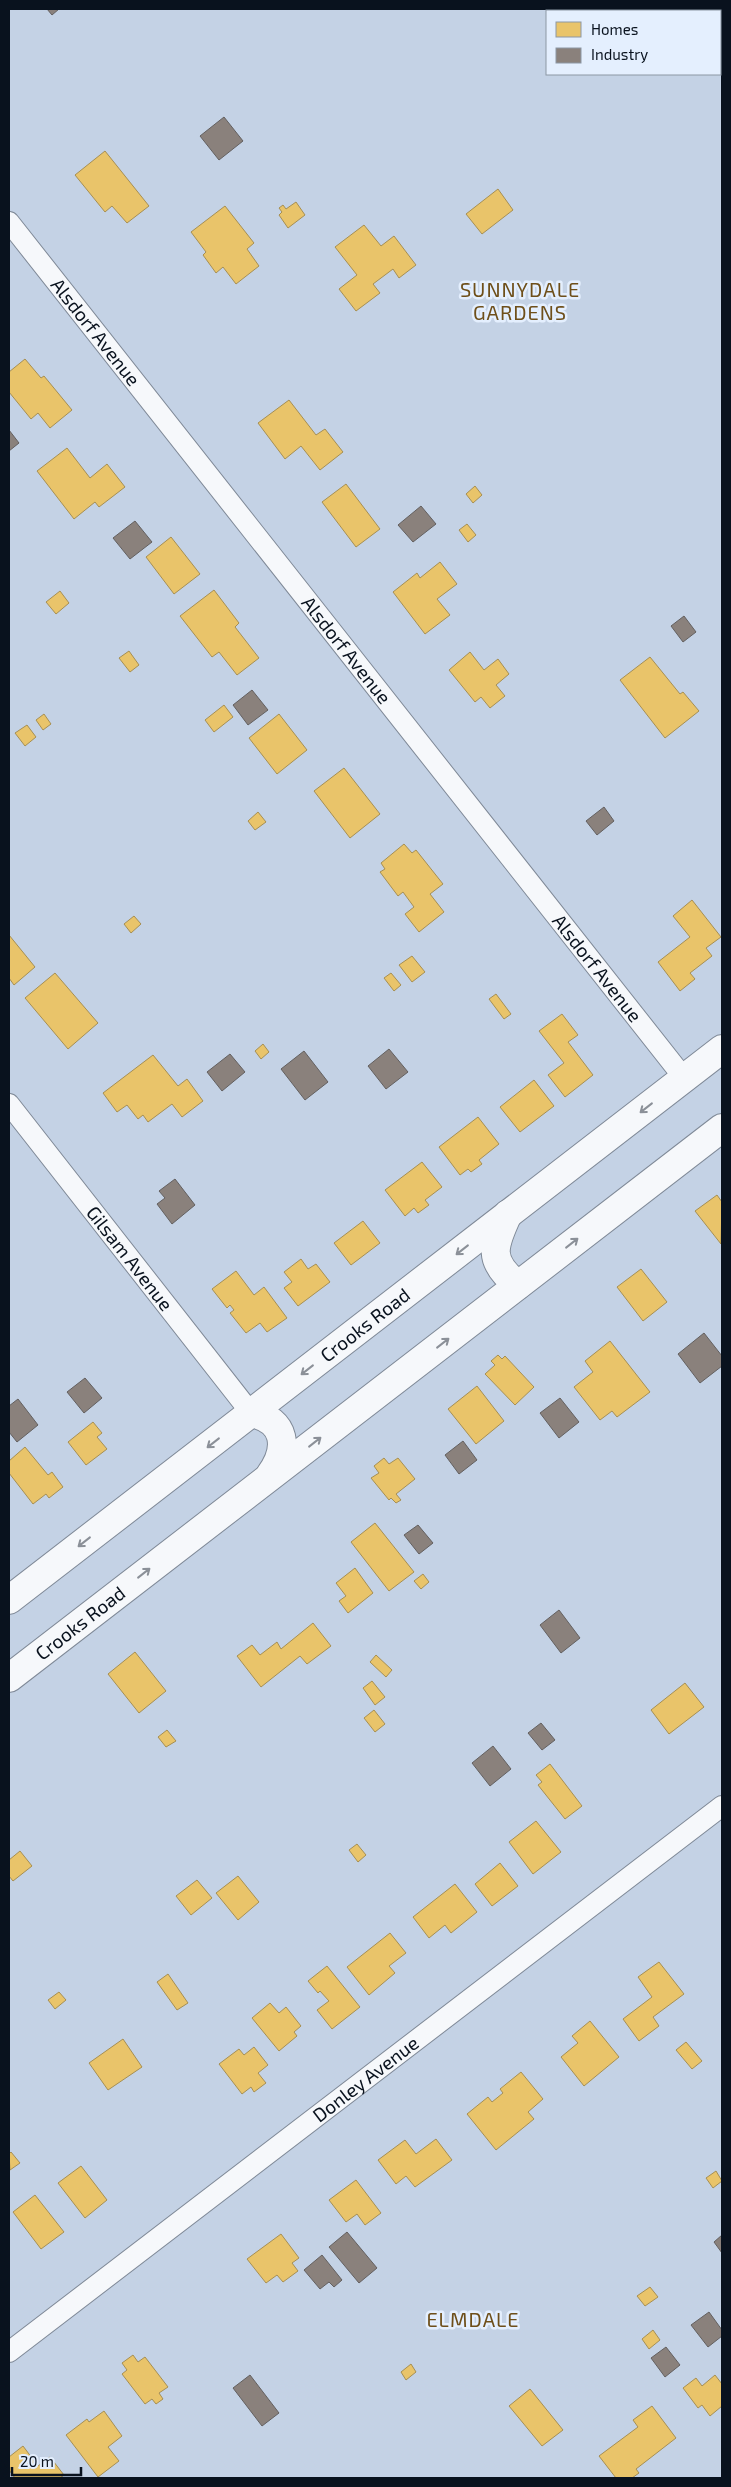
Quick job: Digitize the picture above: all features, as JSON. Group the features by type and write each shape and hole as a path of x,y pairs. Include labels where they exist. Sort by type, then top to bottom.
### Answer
{"main road":[{"name":"Crooks Road","path":"9,1600 722,1049"},
{"name":"Crooks Road","path":"9,1678 722,1128"},
{"path":"508,1214 496,1240 496,1256 501,1269 518,1285"},
{"path":"251,1413 262,1415 272,1421 279,1430 282,1441 282,1453 278,1464 267,1478"}],"street":[{"name":"Alsdorf Avenue","path":"9,222 684,1078"},
{"name":"Gilsam Avenue","path":"9,1104 251,1413"},
{"name":"Donley Avenue","path":"9,2352 722,1806"}],"building: Homes":[{"path":"105,151 149,206 127,223 112,206 105,212 75,175"},
{"path":"498,189 513,210 482,234 466,214"},
{"path":"296,202 305,215 288,228 279,215 282,212 279,208 283,205 286,209"},
{"path":"225,206 254,243 247,249 259,266 236,284 223,267 216,273 203,255 206,252 191,232"},
{"path":"364,225 381,246 394,236 416,265 399,278 393,269 373,284 380,293 356,311 339,289 357,275 335,247"},
{"path":"25,359 41,378 44,376 72,410 50,428 38,413 31,419 9,392 9,372"},
{"path":"289,400 316,435 325,429 343,452 320,470 301,446 285,459 258,423"},
{"path":"67,448 90,478 107,464 125,487 99,507 95,502 74,519 37,471"},
{"path":"346,484 380,529 356,547 322,502"},
{"path":"475,486 482,495 473,503 466,494"},
{"path":"467,524 476,535 468,542 459,530"},
{"path":"171,537 200,574 174,594 146,557"},
{"path":"440,562 457,584 437,599 450,615 425,634 393,592 417,573 420,578"},
{"path":"214,590 239,623 235,627 259,658 237,675 219,652 212,657 180,616"},
{"path":"60,591 69,603 56,614 46,602"},
{"path":"129,651 139,665 130,672 119,658"},
{"path":"470,652 484,670 498,659 509,674 496,685 505,696 490,708 481,697 475,702 449,670"},
{"path":"650,657 680,694 683,692 699,711 665,738 620,680"},
{"path":"224,705 233,717 214,732 205,720"},
{"path":"44,714 51,724 43,730 36,720"},
{"path":"279,714 307,750 277,774 249,738"},
{"path":"27,725 36,737 25,746 15,733"},
{"path":"344,768 380,814 350,838 314,791"},
{"path":"258,812 266,822 255,830 248,821"},
{"path":"404,844 412,853 416,850 443,884 430,894 444,912 419,932 405,914 414,907 403,892 398,896 380,872 385,869 381,863"},
{"path":"692,900 721,937 706,948 712,956 690,973 695,979 680,991 658,962 690,937 673,916"},
{"path":"134,916 141,924 131,933 124,924"},
{"path":"9,935 35,967 14,985 9,978"},
{"path":"412,956 425,972 412,982 399,965"},
{"path":"55,973 98,1023 68,1049 25,998"},
{"path":"391,973 401,985 394,991 384,978"},
{"path":"496,994 511,1014 504,1019 489,999"},
{"path":"562,1014 578,1035 568,1042 593,1075 565,1097 548,1075 564,1063 539,1031"},
{"path":"263,1044 269,1052 261,1059 255,1051"},
{"path":"153,1055 178,1086 187,1079 203,1101 182,1117 172,1104 148,1122 143,1115 138,1119 127,1105 117,1112 103,1093"},
{"path":"534,1080 554,1106 520,1132 500,1107"},
{"path":"478,1117 499,1144 479,1160 482,1164 471,1172 468,1169 460,1175 439,1147"},
{"path":"422,1162 442,1187 425,1200 429,1205 418,1213 414,1208 405,1216 385,1190"},
{"path":"717,1195 722,1202 721,1244 695,1211"},
{"path":"363,1221 380,1243 351,1265 334,1243"},
{"path":"301,1259 308,1269 316,1264 330,1282 298,1306 284,1288 292,1282 284,1272"},
{"path":"641,1269 667,1302 643,1321 617,1287"},
{"path":"236,1271 254,1295 264,1287 287,1318 267,1332 260,1323 246,1333 230,1313 234,1310 230,1305 227,1308 212,1289"},
{"path":"610,1341 650,1392 617,1417 612,1411 600,1420 574,1387 593,1372 585,1361"},
{"path":"498,1355 502,1359 505,1356 534,1387 515,1405 485,1374 495,1365 491,1361"},
{"path":"477,1386 504,1421 476,1444 448,1409"},
{"path":"93,1422 102,1433 97,1437 107,1449 86,1465 68,1442"},
{"path":"25,1447 48,1475 52,1472 63,1487 49,1498 46,1494 33,1504 9,1473 9,1461"},
{"path":"384,1458 389,1464 398,1458 415,1479 396,1494 401,1500 396,1503 391,1498 389,1500 371,1478 379,1473 374,1466"},
{"path":"375,1523 414,1572 389,1591 351,1542"},
{"path":"355,1568 373,1593 348,1613 339,1601 346,1596 336,1583"},
{"path":"423,1574 429,1582 421,1589 414,1581"},
{"path":"313,1623 331,1646 307,1664 300,1656 261,1687 237,1656 252,1645 260,1655 277,1642 281,1649"},
{"path":"135,1652 166,1691 139,1713 108,1674"},
{"path":"376,1655 392,1670 386,1677 370,1662"},
{"path":"372,1681 385,1697 375,1705 363,1688"},
{"path":"685,1683 704,1707 669,1734 651,1710"},
{"path":"374,1710 385,1724 375,1732 364,1718"},
{"path":"167,1730 176,1741 166,1747 158,1737"},
{"path":"550,1764 582,1806 565,1819 538,1785 542,1782 536,1775"},
{"path":"536,1821 561,1852 533,1874 509,1842"},
{"path":"357,1844 366,1855 358,1862 349,1850"},
{"path":"20,1851 32,1866 13,1881 9,1876 9,1860"},
{"path":"500,1863 518,1886 492,1906 475,1884"},
{"path":"238,1876 259,1902 238,1920 216,1893"},
{"path":"197,1880 212,1898 191,1915 176,1896"},
{"path":"455,1884 477,1912 451,1933 445,1925 429,1938 413,1917"},
{"path":"390,1933 406,1953 389,1966 395,1973 369,1995 347,1967"},
{"path":"659,1962 684,1994 653,2017 659,2026 639,2041 623,2019 652,1997 638,1977"},
{"path":"327,1966 360,2007 332,2029 317,2010 329,2001 320,1991 318,1993 308,1981"},
{"path":"168,1974 188,2003 177,2010 157,1982"},
{"path":"59,1992 66,2000 55,2009 48,2000"},
{"path":"270,2003 279,2013 286,2007 301,2026 294,2032 297,2036 279,2051 252,2018"},
{"path":"590,2021 619,2057 584,2086 561,2057 578,2043 572,2036"},
{"path":"123,2039 142,2067 108,2090 89,2063"},
{"path":"686,2042 702,2061 692,2069 676,2050"},
{"path":"254,2047 268,2065 258,2073 266,2083 254,2092 251,2087 242,2094 219,2064 239,2049 244,2055"},
{"path":"521,2072 543,2099 528,2112 534,2119 496,2150 467,2114 488,2097 492,2102 503,2093 500,2089"},
{"path":"436,2139 452,2160 415,2187 406,2176 396,2184 378,2160 405,2140 416,2154"},
{"path":"11,2152 20,2163 10,2170 9,2154"},
{"path":"81,2166 107,2200 85,2218 58,2183"},
{"path":"716,2171 722,2181 713,2188 706,2178"},
{"path":"356,2180 381,2213 365,2225 357,2214 346,2222 329,2200"},
{"path":"35,2195 64,2232 41,2249 13,2212"},
{"path":"281,2234 299,2258 292,2263 298,2271 283,2282 277,2275 266,2283 247,2259"},
{"path":"650,2287 658,2297 645,2306 637,2296"},
{"path":"653,2330 660,2340 649,2349 642,2339"},
{"path":"133,2355 138,2362 145,2357 168,2387 159,2393 163,2399 156,2404 152,2399 145,2404 122,2374 127,2370 122,2363"},
{"path":"411,2364 416,2372 406,2380 401,2372"},
{"path":"715,2375 722,2384 722,2406 710,2416 702,2405 698,2408 683,2388 696,2378 702,2386"},
{"path":"530,2389 563,2430 542,2446 509,2406"},
{"path":"652,2406 676,2438 636,2469 639,2473 632,2478 616,2478 599,2456 638,2427 633,2420"},
{"path":"104,2411 122,2436 108,2447 119,2461 98,2477 66,2435 87,2419 89,2422"},
{"path":"23,2446 38,2466 50,2457 64,2475 60,2478 15,2478 9,2470 9,2457"}],"building: Industry":[{"path":"47,9 59,9 52,15"},
{"path":"224,117 243,141 219,160 200,136"},
{"path":"9,430 19,443 9,451"},
{"path":"421,506 436,524 413,542 398,525"},
{"path":"135,521 152,542 130,559 113,538"},
{"path":"684,616 696,632 683,642 671,626"},
{"path":"252,690 268,710 248,725 233,705"},
{"path":"604,807 614,821 597,835 586,821"},
{"path":"389,1049 408,1072 386,1089 368,1066"},
{"path":"304,1051 328,1082 305,1100 281,1069"},
{"path":"230,1054 245,1072 222,1091 207,1072"},
{"path":"175,1179 195,1205 172,1224 157,1204 165,1198 159,1191"},
{"path":"704,1333 722,1356 722,1366 700,1383 678,1354"},
{"path":"85,1378 102,1398 84,1413 67,1392"},
{"path":"560,1398 579,1422 559,1438 540,1413"},
{"path":"18,1399 38,1425 17,1442 9,1432 9,1406"},
{"path":"463,1441 477,1460 459,1474 445,1455"},
{"path":"418,1525 433,1543 419,1554 404,1535"},
{"path":"559,1610 580,1638 561,1653 540,1625"},
{"path":"541,1723 555,1740 542,1750 528,1733"},
{"path":"493,1746 511,1769 490,1786 472,1763"},
{"path":"347,2232 377,2268 359,2283 329,2247"},
{"path":"722,2235 722,2253 714,2242"},
{"path":"322,2255 342,2280 334,2287 329,2282 320,2289 304,2270"},
{"path":"709,2312 722,2330 722,2336 708,2347 691,2325"},
{"path":"666,2347 680,2365 665,2377 651,2358"},
{"path":"250,2375 279,2413 262,2426 233,2388"}],"district":[{"name":"SUNNYDALE GARDENS","path":"520,302"},
{"name":"ELMDALE","path":"473,2320"}]}
